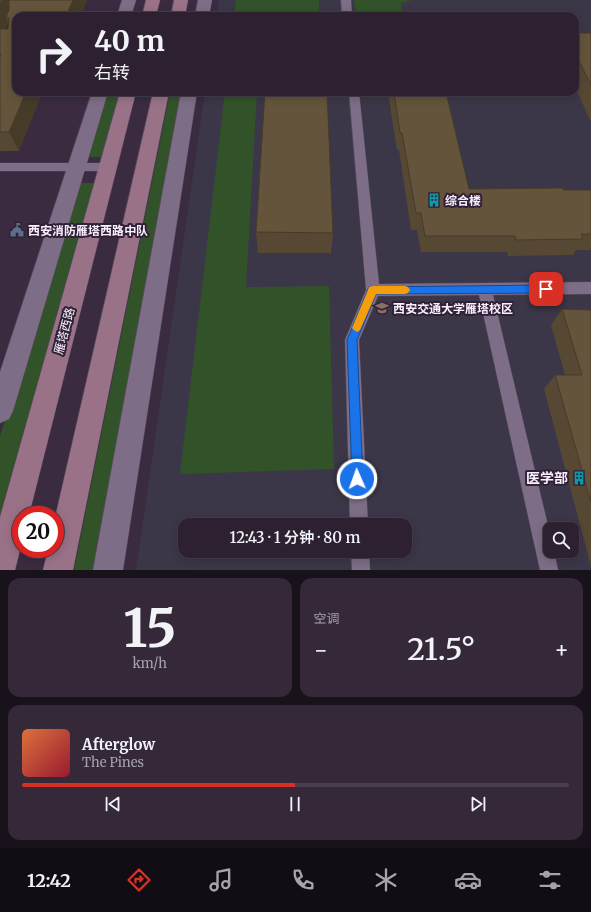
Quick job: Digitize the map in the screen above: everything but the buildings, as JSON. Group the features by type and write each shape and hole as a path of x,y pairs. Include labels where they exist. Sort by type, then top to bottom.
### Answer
{"main road":[{"path":"150,12 153,0"},
{"path":"179,12 181,0"},
{"name":"雁塔西路","path":"0,570 127,96"},
{"path":"58,570 160,96"}],"street":[{"path":"125,12 129,0"},
{"path":"203,12 205,0"},
{"path":"0,411 99,96"},
{"path":"108,570 188,96"}],"lane":[{"path":"346,0 347,12"},
{"path":"354,96 373,290 352,340 359,518"},
{"path":"0,167 108,167"},
{"path":"373,290 591,288"},
{"path":"485,290 549,570"},
{"path":"360,558 361,570"}],"shaded area":[{"name":"西安交通大学雁塔校区","path":"219,0 591,0 591,570 136,570 204,96 579,96 579,12 217,12"}],"green space":[{"path":"236,0 319,0 319,12 234,12"},
{"path":"354,0 412,0 401,3 402,12 356,12"},
{"path":"104,96 119,96 101,157 85,157"},
{"path":"169,96 183,96 99,570 74,570"},
{"path":"225,96 257,96 246,287 329,286 334,469 180,474"},
{"path":"77,183 94,183 0,516 0,436"}],"slow traffic":[{"path":"357,328 373,290 405,290"}],"place":[{"name":"综合楼","path":"434,200"},
{"name":"西安消防雁塔西路中队","path":"17,230"},
{"name":"西安交通大学雁塔校区","path":"382,308"},
{"name":"医学部","path":"579,478"}],"route":[{"path":"357,479 352,340 373,290 546,289"}]}
